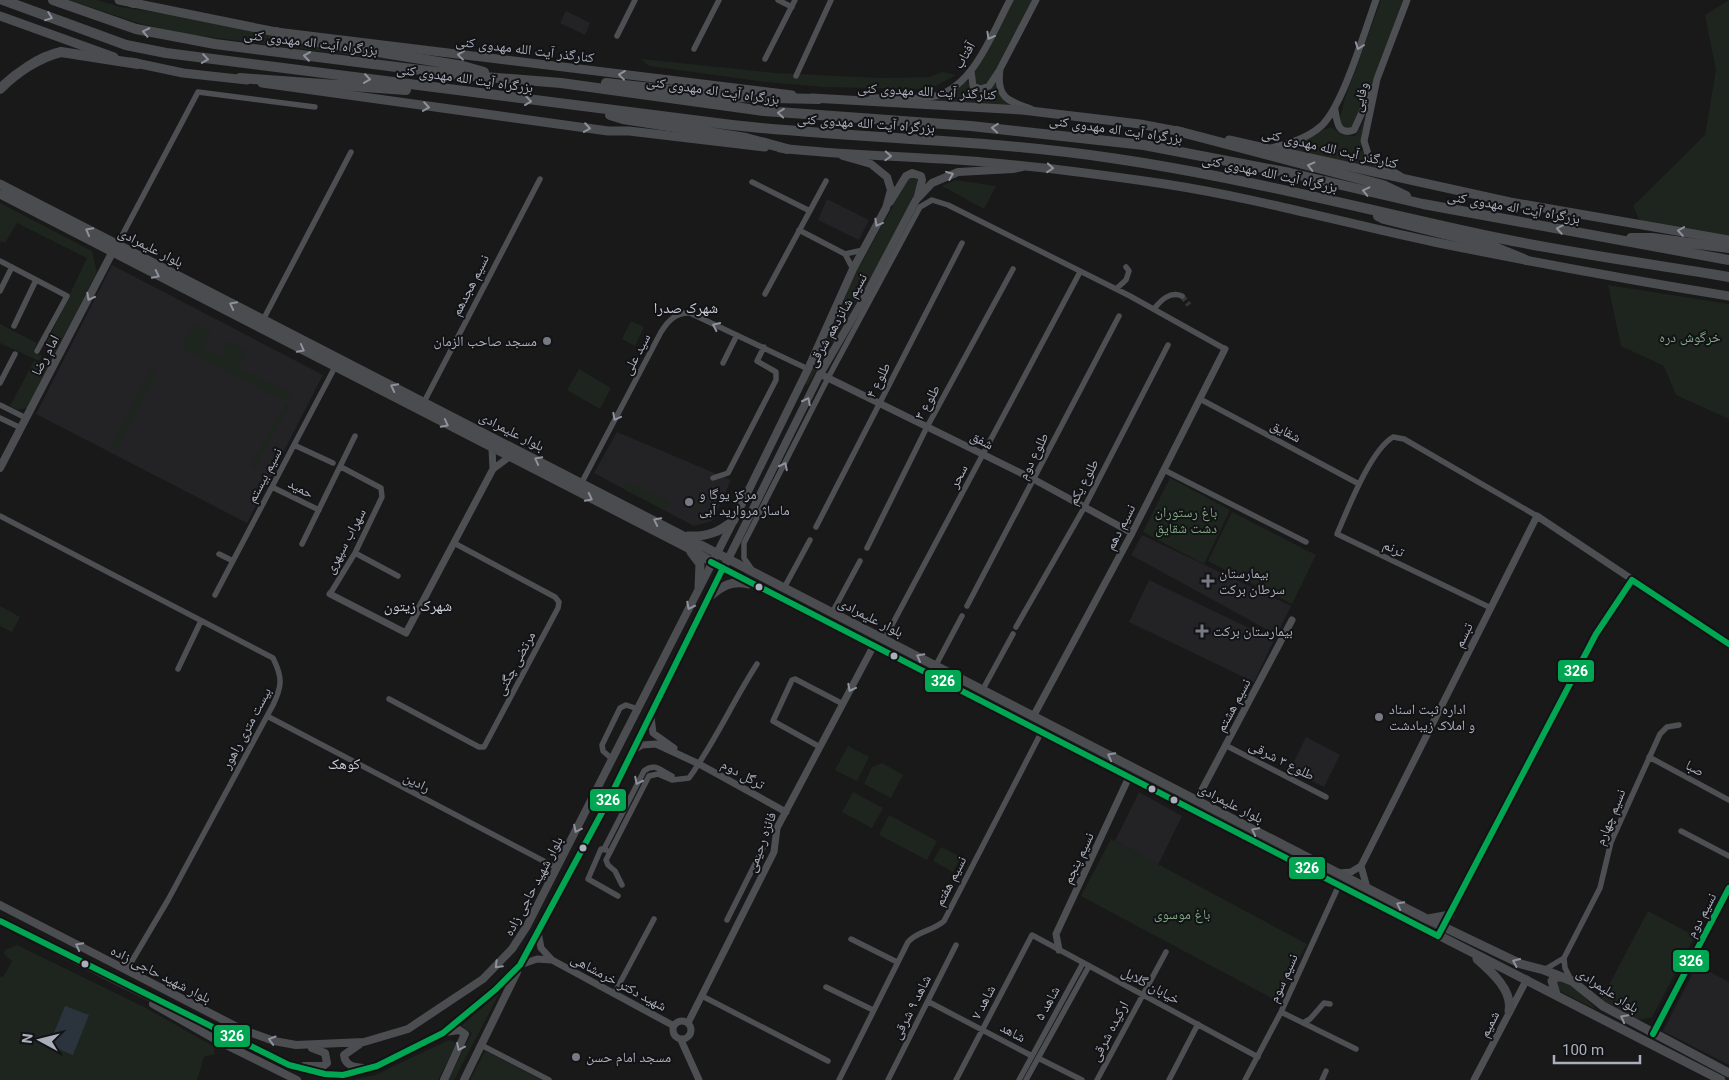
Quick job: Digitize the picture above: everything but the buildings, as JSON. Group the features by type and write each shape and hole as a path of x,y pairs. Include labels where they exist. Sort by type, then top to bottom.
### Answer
{"highway":[{"name":"بزرگراه آیت الله مهدوی کنی","path":"3,0 126,45 208,59 802,133 970,143 1108,157 1196,171 1481,235 1729,277"},
{"name":"بزرگراه آیت اله مهدوی کنی","path":"53,0 136,29 170,37 460,75 561,83 764,112 971,126 1121,142 1272,169 1423,204 1608,238"},
{"path":"276,32 306,40 463,66 504,77"},
{"path":"0,89 32,65 61,52 138,64"},
{"path":"240,78 374,89 449,90"},
{"path":"561,83 577,81 624,84 733,97 819,98"},
{"path":"590,108 622,119 746,138 787,149"},
{"path":"1178,132 1383,185 1423,204"},
{"path":"1366,208 1384,219 1492,246 1526,260"},
{"path":"1608,238 1652,238 1729,248"},
{"path":"1608,238 1729,260"}],"main road":[{"name":"کنارگذر آیت الله مهدوی کنی","path":"119,0 276,32 819,98 1043,112 1178,132 1270,148 1550,210 1729,240"},
{"path":"0,16 68,42 138,64 183,73 240,78 274,86 608,131 629,131 823,153 920,157 1120,177 1225,194 1432,242 1602,276 1729,296"},
{"name":"نسیم شانزدهم شرقی","path":"711,562 734,520 808,369 853,269 886,208 891,190 889,180 871,164 823,153"},
{"name":"نسیم شانزدهم شرقی","path":"723,568 820,374 866,295 916,200 932,183 958,172 1014,169 1024,166"},
{"path":"886,208 906,176 912,172 921,176 922,180 916,200"},
{"name":"بلوار علیمرادی","path":"0,184 114,249 492,449 1721,1080"},
{"name":"بلوار علیمرادی","path":"0,194 263,320 582,482 832,613 885,638 1196,801 1443,927 1521,964 1544,970 1572,981 1603,1006 1729,1073"},
{"name":"امام رضا","path":"0,468 114,249"},
{"path":"740,507 743,514 751,512"},
{"path":"685,535 702,537 711,534 734,520"},
{"path":"688,548 700,564 700,587"},
{"name":"بلوار شهید حاجی زاده","path":"0,906 241,1029 274,1041 296,1045 364,1042 408,1029 447,1005 488,974 512,949 557,868 711,562"},
{"name":"بلوار شهید حاجی زاده","path":"0,921 115,980 289,1065 325,1074 344,1074 368,1068 403,1055 443,1033 489,996 520,965 651,717 723,568"},
{"path":"709,597 722,586 733,582 760,587"},
{"path":"616,752 625,751 630,754"},
{"path":"1426,918 1450,915"},
{"path":"1466,949 1498,980 1511,1003 1509,1011"},
{"path":"464,1080 520,965"},
{"path":"1556,994 1552,981 1556,977 1562,977"},
{"path":"115,980 220,1042 297,1080"},
{"path":"443,1033 458,1030 464,1034 444,1080"},
{"path":"364,1042 350,1050 344,1056 344,1061 356,1067 368,1068"},
{"path":"289,1065 323,1066 327,1063 324,1053 320,1049 296,1045"}],"street":[{"path":"617,36 635,0"},
{"path":"694,49 719,0"},
{"path":"778,0 792,7"},
{"path":"765,59 795,0"},
{"path":"796,76 831,0"},
{"name":"آفتاب","path":"860,100 938,96 955,89 971,71 1010,0"},
{"path":"971,71 973,86 981,89 989,86 1036,0"},
{"name":"وفایی","path":"1270,148 1310,134 1322,126 1335,110 1376,0"},
{"name":"وفایی","path":"1407,0 1377,79 1374,102 1365,134 1366,149 1374,161 1410,180"},
{"path":"1000,69 999,86 1006,99 1043,112"},
{"path":"1335,110 1337,126 1347,133 1354,130 1358,125 1377,79"},
{"path":"114,249 198,92 315,106"},
{"path":"263,320 350,152"},
{"name":"نسیم هجدهم","path":"424,402 540,179"},
{"path":"765,294 826,180"},
{"path":"752,182 810,211"},
{"path":"754,572 744,558 743,547 828,378 920,207 932,200 957,209 1116,289 1225,349"},
{"path":"800,230 845,254 853,269"},
{"name":"طلوع ۴","path":"816,527 962,243"},
{"path":"845,254 863,250"},
{"path":"0,260 66,296 38,351"},
{"path":"0,291 12,267"},
{"path":"1116,289 1126,280 1129,271 1126,267"},
{"name":"طلوع ۳","path":"867,548 927,427 1013,270"},
{"name":"سحر","path":"885,638 1080,272"},
{"path":"14,326 36,280"},
{"path":"1154,309 1162,299 1178,294 1182,296"},
{"name":"سید علی","path":"582,482 668,322 678,314 690,314 808,369"},
{"name":"طلوع دوم","path":"967,606 1035,480 1119,316"},
{"path":"723,362 736,335"},
{"name":"طلوع یکم","path":"1016,627 1084,508 1168,346"},
{"path":"713,478 728,473 776,380 776,372 757,361 764,347"},
{"name":"نسیم دهم","path":"1034,716 1132,533 1225,349"},
{"path":"0,383 14,354"},
{"name":"نسیم بیستم","path":"215,595 335,367"},
{"name":"شفق","path":"820,374 881,402 927,427 1035,480 1132,533"},
{"name":"شقایق","path":"1200,399 1359,484"},
{"path":"0,405 26,418"},
{"path":"0,418 21,428"},
{"path":"302,544 355,436"},
{"path":"1359,484 1385,441 1393,437 1404,439 1537,516 1729,644"},
{"path":"294,445 333,463"},
{"path":"492,449 493,469"},
{"name":"سهراب سپهری","path":"341,467 381,488 382,497 354,553 330,594 406,633 493,469 509,457"},
{"path":"1164,470 1306,542"},
{"name":"ترنم","path":"1359,484 1337,534 1491,608"},
{"name":"حمید","path":"272,487 318,510"},
{"name":"بیست متری راهور","path":"0,516 273,658 280,671 281,687 168,900 126,971"},
{"name":"تبسم","path":"1361,866 1537,516"},
{"path":"784,588 810,540"},
{"name":"مرتضی چگنی","path":"389,699 479,747 484,747 558,608 558,602 555,597 454,544"},
{"path":"354,553 398,576"},
{"path":"219,554 233,561"},
{"path":"832,613 860,561"},
{"path":"1438,936 1596,634 1632,580"},
{"path":"936,665 962,616"},
{"name":"نسیم هشتم","path":"1196,801 1292,620"},
{"path":"178,669 201,621"},
{"path":"983,689 1013,634"},
{"name":"فائزه رحیمی","path":"688,1023 774,852 777,828 874,645"},
{"path":"622,885 615,871 606,863 607,850 644,771 650,766 654,766 676,778 689,778 699,764 737,694 757,664"},
{"path":"820,747 773,722 792,680 795,679 843,704"},
{"path":"612,760 603,751 602,745 620,708 626,705 638,709"},
{"name":"رادین","path":"266,716 557,868"},
{"name":"ترگل دوم","path":"651,717 651,728 656,737 689,759"},
{"name":"نسیم چهارم","path":"1564,958 1600,888 1611,842 1649,758 1663,730 1672,724 1679,725"},
{"name":"نسیم هفتم","path":"839,1080 897,962 912,938 938,926 944,921 1042,731"},
{"name":"ترگل دوم","path":"630,754 649,743 699,764 786,812"},
{"name":"طلوع ۳ شرقی","path":"1226,746 1326,797"},
{"name":"صبا","path":"1649,758 1729,800"},
{"name":"نسیم پنجم","path":"1059,950 1056,934 1129,777"},
{"path":"1681,831 1729,856"},
{"path":"727,920 763,848"},
{"path":"607,850 601,849 588,879 618,896"},
{"path":"1336,873 1351,872 1361,866 1367,888"},
{"path":"752,871 762,877"},
{"name":"نسیم سوم","path":"1245,1080 1281,1012 1339,885"},
{"name":"نسیم دوم","path":"1653,1034 1729,888"},
{"path":"614,994 654,919"},
{"name":"شهید دکتر خرمشاهی","path":"538,932 541,948 552,960 674,1026"},
{"name":"خیابان گلایل","path":"1032,935 1258,1057"},
{"name":"شاهد ۷","path":"956,1080 1032,935"},
{"path":"851,939 897,962"},
{"name":"شاهد ۹ شرقی","path":"888,1080 929,1002 956,945"},
{"name":"ارکیده شرقی","path":"1097,1080 1166,952"},
{"path":"1544,970 1564,958 1565,968 1572,981"},
{"name":"شهید دکتر خرمشاهی","path":"520,965 537,959 552,960"},
{"name":"شاهد ۵","path":"1035,1057 1086,964"},
{"name":"شمیم","path":"1474,1080 1527,979"},
{"path":"826,987 873,1010"},
{"path":"702,996 828,1061"},
{"name":"شاهد","path":"929,1002 1082,1080"},
{"path":"1303,1023 1310,1019 1324,1002 1330,1004"},
{"path":"1281,1012 1356,1049"},
{"path":"681,1040 691,1034 691,1028 688,1023 681,1021 674,1026 674,1034 681,1040 699,1080"},
{"path":"1169,1080 1198,1024"},
{"path":"482,1046 549,1080"},
{"path":"1019,1080 1035,1057"},
{"path":"1026,1080 1035,1057"},
{"path":"1322,1080 1326,1071"}],"shaded area":[{"path":"566,11 590,23 585,35 560,23"},
{"path":"827,199 869,220 859,240 818,220"},
{"path":"112,265 323,375 247,523 36,414"},
{"path":"617,432 731,480 712,521 694,526 594,473"},
{"name":"بیمارستان سرطان برکت","path":"1142,535 1291,606 1277,635 1131,555"},
{"name":"بیمارستان برکت","path":"1149,580 1274,640 1254,682 1129,622"},
{"path":"1306,737 1340,755 1324,787 1290,770"},
{"path":"1139,792 1182,816 1158,865 1115,841"},
{"path":"1697,965 1729,982 1729,1065 1663,1031"},
{"path":"65,1006 89,1015 73,1055 49,1045"}],"green space":[{"path":"69,0 97,0 121,7 180,16 428,65 185,34 138,23"},
{"path":"1012,0 1034,0 993,77 987,84 977,86 972,78 973,73"},
{"path":"1381,0 1403,0 1366,104 1352,128 1344,128 1340,123 1340,117 1345,98"},
{"path":"1729,0 1729,237 1640,221 1633,206 1705,135 1716,70 1705,15"},
{"path":"641,59 776,73 881,78 930,77 942,72 956,75 932,88 925,89 823,87 765,82 649,66"},
{"path":"997,79 1015,105 923,100 946,97 967,80 974,91 985,92"},
{"path":"1370,103 1361,146 1373,161 1386,171 1279,147 1331,127 1343,135 1355,136 1361,128"},
{"path":"909,177 917,179 918,185 914,197 872,275 808,385 805,384 853,278"},
{"path":"955,180 996,186 984,209 942,186"},
{"path":"0,203 92,251 97,272 27,408 18,410 10,406 34,361 46,365 53,352 45,346 87,258 17,223 5,243 1,241 0,243"},
{"name":"خرگوش دره","path":"1608,285 1729,304 1729,419 1676,395 1664,366 1621,346"},
{"path":"631,321 644,327 635,346 622,339"},
{"path":"194,323 210,332 203,348 220,357 228,342 246,350 238,368 292,394 292,396 288,399 278,398 182,348"},
{"path":"0,324 37,343 33,352 42,356 39,361 0,343"},
{"path":"579,369 611,388 600,409 567,390"},
{"path":"151,370 156,372 116,450 111,448 115,437"},
{"path":"286,404 289,406 254,469 250,467"},
{"name":"باغ رستوران دشت شقایق","path":"1170,478 1230,510 1204,564 1143,532"},
{"path":"628,483 669,502 666,511 623,489"},
{"path":"1232,512 1316,555 1292,604 1208,561"},
{"path":"744,572 1430,924 1429,927 743,575"},
{"path":"0,606 20,617 12,632 0,626"},
{"path":"848,746 869,757 857,781 835,770"},
{"path":"882,763 903,775 891,798 864,784 872,767"},
{"path":"853,792 883,808 872,828 842,812"},
{"path":"889,815 937,841 927,860 879,835"},
{"name":"باغ موسوی","path":"1111,839 1307,944 1277,1001 1081,896"},
{"path":"941,847 961,857 953,872 933,861"},
{"path":"1648,911 1695,936 1652,1017 1639,1020 1601,1000"},
{"path":"17,945 146,1008 213,1046 215,1054 204,1057 197,1080 0,1080 0,977 4,976 12,961 4,954 5,950"},
{"path":"1567,979 1597,1010 1556,989 1555,981"},
{"path":"500,992 454,1080 448,1080 472,1033 461,1026"},
{"path":"449,1040 457,1043 438,1080 353,1080 375,1075"},
{"path":"485,1051 542,1080 470,1080"}],"tunnel":[{"path":"1182,296 1189,305"}],"transit line":[{"name":"326","path":"711,562 1438,936 1596,634 1632,580 1729,644"},
{"name":"326","path":"0,921 289,1065 325,1074 343,1075 377,1066 443,1033 495,990 520,965 606,805 723,568"},
{"name":"326","path":"1653,1034 1729,888"}],"place":[{"name":"مسجد صاحب الزمان","path":"547,341"},
{"name":"مرکز یوگا و ماساژ مروارید آبی","path":"689,502"},
{"name":"بیمارستان سرطان برکت","path":"1208,581"},
{"name":"بیمارستان برکت","path":"1202,631"},
{"name":"اداره ثبت اسناد و املاک زیبادشت","path":"1379,717"},
{"name":"مسجد امام حسن","path":"576,1057"}],"district":[{"name":"شهرک صدرا","path":"686,308"},
{"name":"شهرک زیتون","path":"418,606"},
{"name":"کوهک","path":"344,764"}]}
